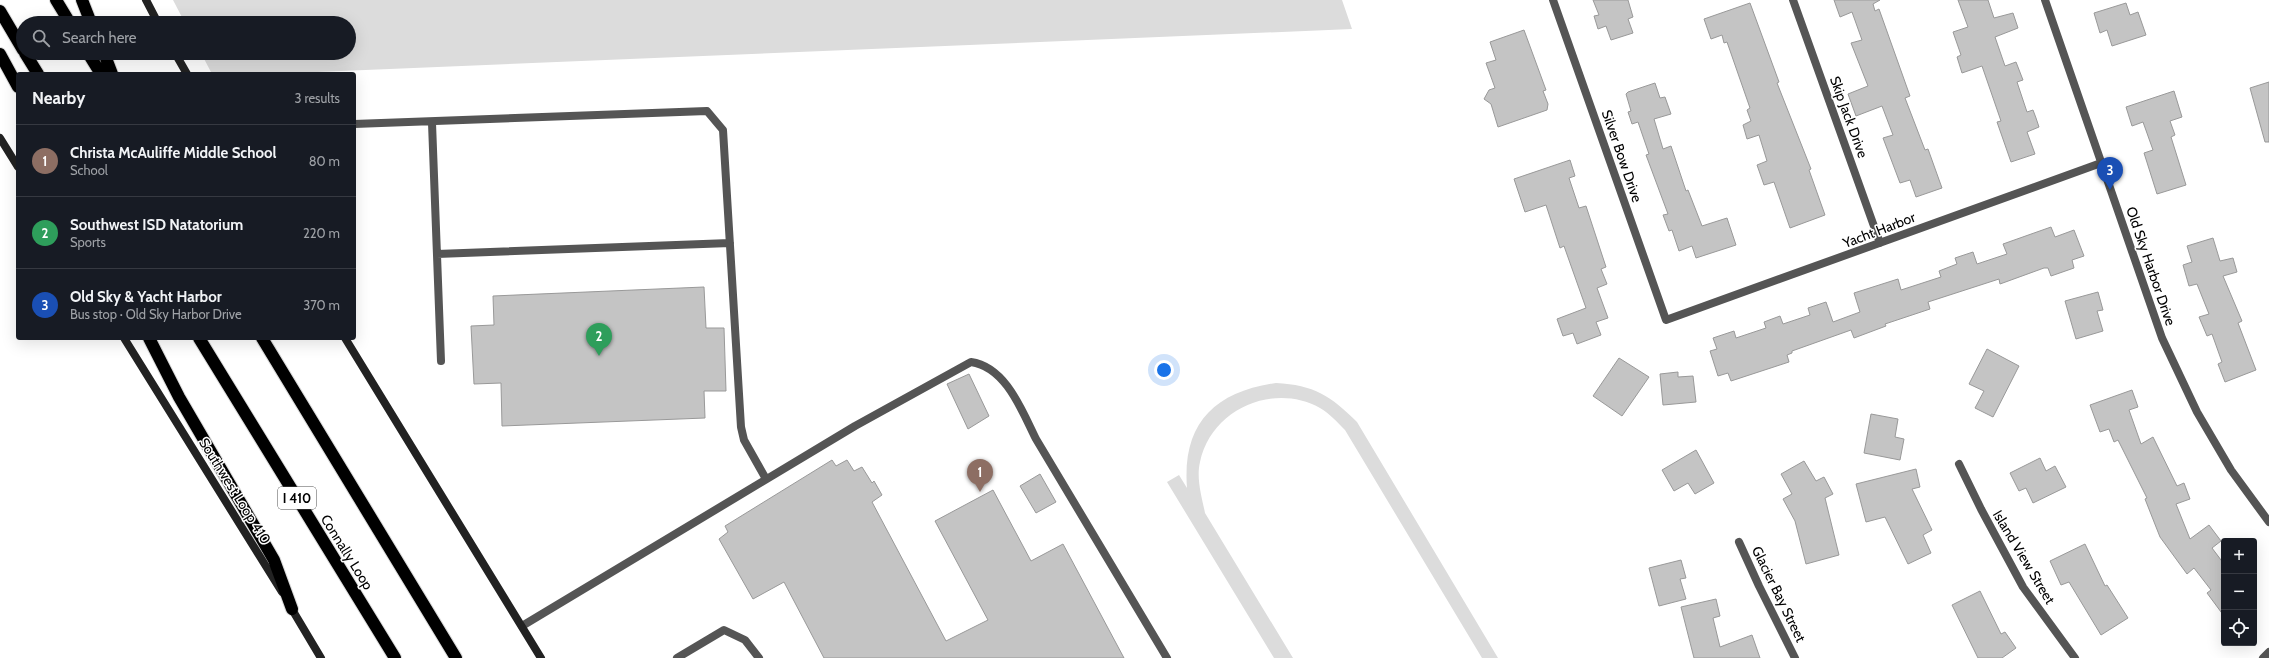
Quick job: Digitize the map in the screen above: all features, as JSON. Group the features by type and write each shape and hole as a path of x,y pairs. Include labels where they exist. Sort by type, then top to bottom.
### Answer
{"highway":[{"path":"56,0 66,16"},
{"path":"82,0 88,16"},
{"path":"0,11 16,38"},
{"path":"0,54 16,83"},
{"path":"29,60 37,72"},
{"path":"92,60 100,72"},
{"path":"107,60 111,72"},
{"path":"150,340 179,397 274,560 292,609"},
{"name":"Connally Loop","path":"200,340 395,658"},
{"path":"263,340 456,658"}],"main road":[{"path":"146,0 154,16"},
{"path":"179,60 186,72"},
{"path":"0,138 16,164"},
{"name":"Southwest Loop 410","path":"125,340 322,658"},
{"path":"346,340 541,658"}],"street":[{"name":"Silver Bow Drive","path":"1553,0 1666,320"},
{"name":"Skip Jack Drive","path":"1793,0 1880,243"},
{"name":"Old Sky Harbor Drive","path":"2045,0 2162,338 2201,418 2231,470 2269,522"},
{"path":"356,124 432,123 707,111 723,130 741,427 744,440 766,479"},
{"path":"432,123 441,361"},
{"name":"Yacht Harbor","path":"1666,320 2101,163"},
{"path":"437,254 730,243"},
{"path":"522,626 862,422 971,362 996,372 1019,405 1036,439 1167,658"},
{"name":"Island View Street","path":"1959,464 1981,509 2023,586 2075,658"},
{"name":"Glacier Bay Street","path":"1739,542 1795,658"},
{"path":"677,658 724,630 745,640 759,658"},
{"path":"2263,658 2269,652"}],"shaded area":[{"path":"173,0 1342,0 1352,29 317,72 211,72 205,60 356,60 356,16 181,16"},
{"path":"1276,383 1301,386 1311,389 1339,405 1357,422 1498,658 1482,658 1345,430 1330,415 1320,408 1302,401 1283,398 1265,400 1247,405 1231,415 1217,428 1206,443 1199,468 1200,488 1205,513 1293,658 1274,658 1167,482 1179,475 1187,488 1187,465 1190,446 1197,429 1206,415 1219,403 1235,394 1254,387"}],"building":[{"path":"1593,0 1628,0 1633,17 1628,19 1633,33 1611,40 1606,26 1598,29 1594,16 1599,15"},
{"path":"1834,0 1880,0 1873,4 1875,11 1879,9 1910,96 1905,98 1925,150 1928,149 1942,188 1916,197 1910,180 1900,183 1883,138 1893,135 1882,106 1856,116 1848,94 1868,86 1851,43 1862,40 1852,12 1840,17"},
{"path":"1958,0 1988,0 1994,18 2013,13 2018,28 1995,37 2005,66 2016,62 2023,80 2017,82 2027,112 2033,110 2036,118 2039,127 2027,132 2035,154 2011,162 1997,122 2001,121 1982,66 1962,73 1957,57 1961,55 1953,32 1968,27"},
{"path":"1750,3 1779,82 1777,83 1811,169 1809,170 1825,215 1790,228 1774,182 1764,185 1757,165 1767,161 1759,135 1747,139 1743,125 1751,121 1747,110 1750,108 1727,42 1724,43 1722,35 1711,39 1704,19"},
{"path":"2126,3 2130,15 2138,12 2146,35 2112,46 2107,30 2100,33 2094,13"},
{"path":"1524,30 1546,90 1543,91 1548,104 1547,110 1498,127 1491,104 1484,99 1489,90 1495,88 1486,63 1496,60 1490,42"},
{"path":"2269,82 2269,142 2265,142 2250,88"},
{"path":"1655,83 1660,98 1665,97 1671,114 1654,119 1663,149 1671,146 1686,191 1688,190 1702,226 1727,218 1736,245 1696,258 1692,246 1679,251 1672,230 1669,231 1663,215 1668,214 1646,155 1649,154 1638,122 1632,124 1628,112 1631,111 1626,94"},
{"path":"2174,91 2182,117 2170,121 2175,135 2171,137 2186,185 2157,194 2144,153 2153,150 2143,122 2132,126 2126,107"},
{"path":"1570,160 1575,176 1569,178 1579,208 1586,206 1606,267 1601,269 1607,284 1597,288 1608,318 1596,322 1601,335 1577,344 1573,333 1563,336 1557,319 1586,308 1564,246 1560,248 1546,205 1525,212 1514,179"},
{"path":"2051,227 2055,237 2074,230 2084,256 2072,260 2074,268 2051,276 2048,268 2044,268 2000,284 1999,279 1928,302 1930,309 1885,324 1886,326 1854,338 1851,330 1792,351 1792,353 1787,355 1789,362 1731,381 1728,373 1718,376 1710,351 1717,349 1713,338 1734,331 1736,338 1766,328 1764,322 1780,316 1783,324 1810,315 1808,308 1826,302 1833,322 1860,312 1854,293 1898,279 1901,290 1941,277 1939,271 1957,264 1955,258 1973,252 1977,264 2007,254 2003,244"},
{"path":"2213,238 2220,261 2233,258 2237,272 2223,276 2242,321 2238,323 2256,370 2225,382 2218,364 2222,362 2212,334 2207,336 2199,317 2209,314 2197,284 2189,286 2183,265 2192,262 2187,246"},
{"path":"704,287 706,328 724,328 726,391 704,391 705,418 502,426 501,383 474,384 471,326 494,325 493,296"},
{"path":"2098,292 2103,310 2097,311 2103,331 2076,339 2065,301"},
{"path":"1987,349 2019,366 1993,417 1975,408 1984,391 1969,384"},
{"path":"1619,358 1649,377 1622,416 1593,396"},
{"path":"1678,372 1678,377 1693,376 1696,402 1663,405 1660,374"},
{"path":"969,374 989,416 968,429 947,384"},
{"path":"2132,390 2138,407 2129,410 2141,444 2153,437 2177,486 2184,483 2190,499 2176,504 2190,539 2209,525 2221,541 2212,548 2221,560 2221,612 2207,593 2211,590 2194,568 2187,574 2160,537 2145,499 2147,498 2118,440 2114,442 2109,429 2100,432 2090,405"},
{"path":"1871,414 1898,419 1895,437 1904,439 1900,460 1864,453"},
{"path":"1696,450 1714,483 1695,494 1688,483 1674,491 1662,470"},
{"path":"2040,458 2046,471 2055,466 2066,487 2033,503 2026,488 2019,491 2010,473"},
{"path":"832,460 836,466 847,460 854,471 862,467 872,483 874,481 882,495 872,502 946,641 988,620 935,521 993,490 1031,561 1063,544 1124,658 824,658 784,582 753,599 719,539 728,532 725,526"},
{"path":"1804,461 1816,481 1824,477 1833,494 1825,498 1839,555 1806,564 1795,521 1783,499 1792,494 1781,474"},
{"path":"1916,469 1920,487 1912,489 1932,530 1923,535 1931,553 1908,564 1885,517 1866,522 1856,484"},
{"path":"1040,474 1056,502 1036,513 1020,486"},
{"path":"2085,544 2105,586 2107,585 2128,618 2101,635 2069,582 2061,585 2050,561"},
{"path":"1681,560 1686,578 1680,579 1686,599 1659,606 1649,568"},
{"path":"1980,591 2001,634 2005,632 2016,648 2002,658 1978,658 1952,605"},
{"path":"1716,599 1720,616 1713,618 1720,647 1752,635 1760,658 1694,658 1681,607"}],"place":[{"name":"Old Sky & Yacht Harbor","path":"2110,190"},
{"name":"Southwest ISD Natatorium","path":"599,356"},
{"name":"Christa McAuliffe Middle School","path":"980,492"}]}
